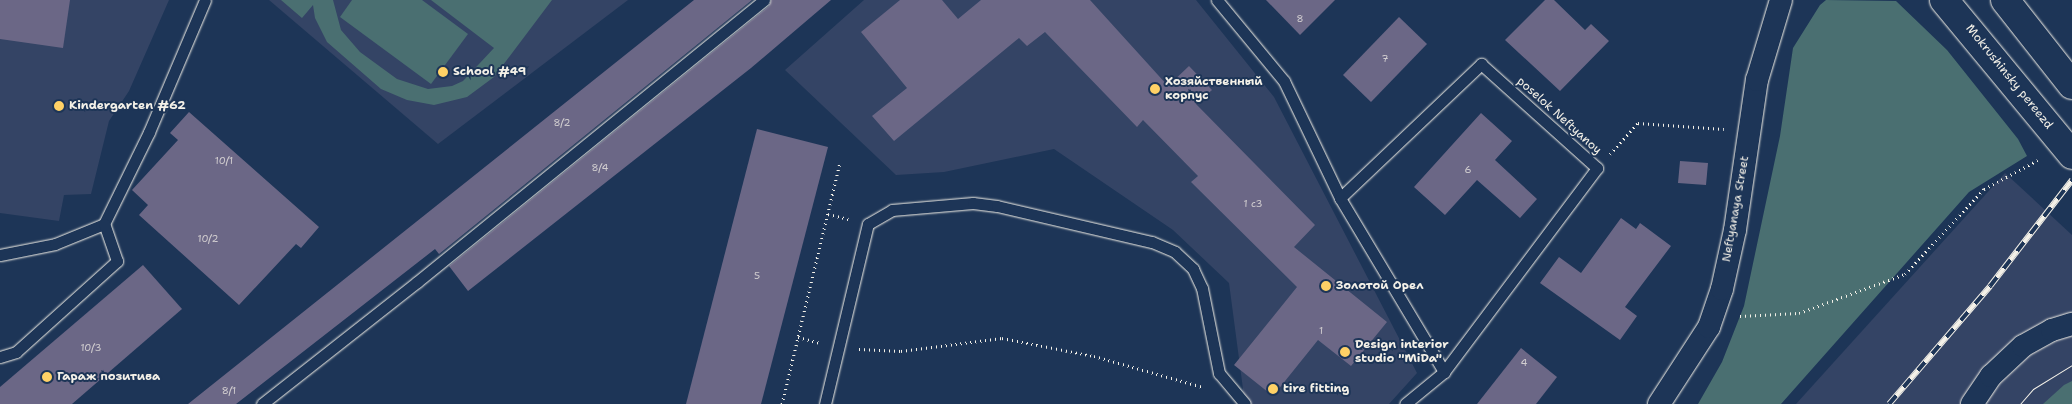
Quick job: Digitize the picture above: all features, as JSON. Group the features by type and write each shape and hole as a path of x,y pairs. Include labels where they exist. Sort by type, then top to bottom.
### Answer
{"main road":[{"name":"Mokrushinsky pereezd","path":"1944,0 2072,155"},
{"path":"2005,0 2072,86"}],"street":[{"name":"Neftyanaya Street","path":"1659,404 1713,318 1735,230 1757,80 1781,0"},
{"path":"1972,404 1991,376 2023,346 2052,330 2072,324"}],"lane":[{"path":"0,255 54,244 104,224 150,132 205,0"},
{"path":"262,404 417,282 764,0"},
{"path":"1217,0 1284,81 1340,198 1444,372"},
{"name":"poselok Neftyanoy","path":"1340,198 1481,64 1597,168 1444,372 1405,404"},
{"path":"826,404 868,224 892,210 973,203 1152,242 1175,252 1193,269 1202,288 1219,374 1235,396 1245,404"},
{"path":"0,357 16,352 117,261 104,224"}],"path":[{"path":"1597,168 1638,123 1728,130"},
{"path":"1713,318 1799,313 1905,274 1984,188 2038,160"},
{"path":"782,404 840,163"},
{"path":"798,336 839,348 901,351 1002,338 1094,356 1235,396"}],"shaded area":[{"name":"Kindergarten #62","path":"0,0 169,0 129,91 109,121 91,194 64,195 59,221 0,213"},
{"name":"School #49","path":"269,0 628,0 438,144"},
{"path":"864,0 1196,0 1274,97 1417,373 1389,404 1245,404 1229,283 1173,230 1054,149 944,172 896,175 785,70"},
{"path":"2005,173 2072,235 2072,404 1796,404"}],"green space":[{"path":"281,0 333,0 341,30 360,52 397,79 428,89 452,86 463,81 494,48 431,0 552,0 494,77 467,97 434,105 407,100 381,89 327,42 315,18 313,5 302,18"},
{"path":"352,0 422,0 468,34 431,84 340,17"},
{"path":"1826,0 1896,1 1947,50 2018,139 2027,156 1969,192 1781,404 1698,404 1722,362 1744,306 1780,136 1793,48 1820,5"},
{"path":"2072,381 2072,404 2043,404 2064,385"}],"building":[{"path":"0,0 70,0 63,48 0,39"},
{"path":"694,0 752,0 439,254 435,249 236,404 188,404"},
{"path":"771,0 831,0 751,68 468,291 449,266 769,6"},
{"path":"900,0 942,0 958,19 981,0 1090,0 1168,86 1189,66 1212,90 1196,104 1315,225 1294,247 1387,322 1351,366 1318,340 1273,396 1234,365 1297,287 1191,182 1198,176 1143,120 1137,127 1045,32 1027,46 1019,38 894,141 872,116 907,88 861,32"},
{"path":"1266,0 1335,0 1300,35"},
{"path":"1545,0 1554,0 1585,30 1591,24 1609,41 1560,91 1505,40"},
{"path":"1399,17 1427,44 1371,102 1343,75"},
{"path":"189,112 319,227 301,248 296,244 239,305 139,215 148,205 132,190 178,140 170,133"},
{"path":"1481,113 1512,141 1495,160 1537,199 1520,218 1477,180 1445,215 1414,187"},
{"path":"757,129 828,147 761,404 686,404"},
{"path":"1680,161 1708,163 1706,185 1678,183"},
{"path":"1621,218 1636,229 1640,223 1671,246 1625,307 1637,316 1620,340 1540,283 1559,257 1581,273"},
{"path":"143,265 182,309 72,404 0,404 0,387"},
{"path":"1521,348 1557,377 1536,404 1477,404"}],"tram line":[{"path":"2020,404 2033,389 2072,365"}],"railway":[{"path":"1889,404 1990,286 2072,180"}],"place":[{"name":"School #49","path":"443,72"},
{"name":"Хозяйственный корпус","path":"1155,89"},
{"name":"Kindergarten #62","path":"59,106"},
{"name":"Золотой Орел","path":"1326,286"},
{"name":"Design interior studio \"MiDa\"","path":"1345,352"},
{"name":"Гараж позитива","path":"47,377"},
{"name":"tire fitting","path":"1273,389"}]}
